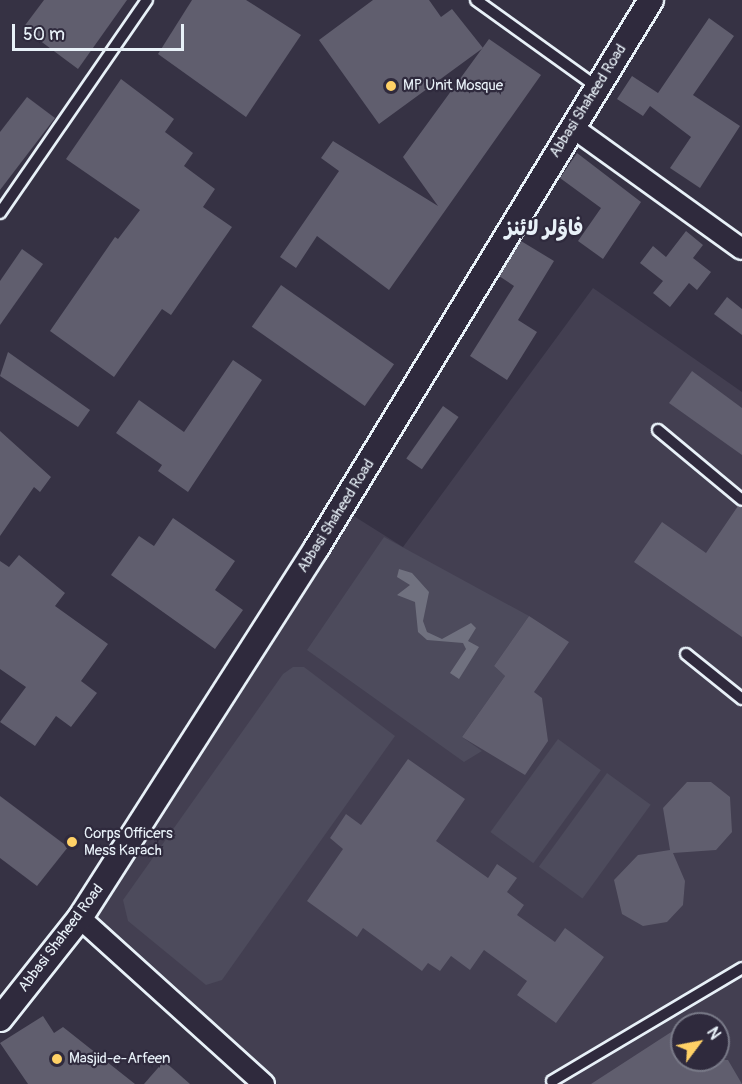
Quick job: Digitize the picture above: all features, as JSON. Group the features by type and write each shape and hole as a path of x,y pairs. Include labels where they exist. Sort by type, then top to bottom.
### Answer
{"street":[{"name":"Abbasi Shaheed Road","path":"0,1019 80,918 322,539 651,0"},
{"path":"572,127 742,249"},
{"path":"80,918 264,1084"}],"lane":[{"path":"0,213 147,0"},
{"path":"476,0 597,87"},
{"path":"658,430 742,500"},
{"path":"686,654 742,699"},
{"path":"552,1082 742,968"}],"shaded area":[{"path":"593,288 742,392 742,1084 264,1084 80,918 341,508 403,547"},
{"path":"384,537 529,616 494,666 505,676 462,737 482,751 464,762 307,650"},
{"path":"293,667 304,667 395,736 222,980 206,985 128,921 123,900 283,674"},
{"path":"558,739 601,770 533,863 490,832"},
{"path":"607,773 651,805 583,899 539,867"}],"water":[{"path":"399,569 412,573 429,592 423,621 427,632 442,639 471,623 476,628 468,641 479,647 459,679 450,673 466,649 463,643 427,640 418,632 415,602 397,595 410,585 397,577"}],"building":[{"path":"44,0 127,0 78,69 23,28"},
{"path":"192,0 246,0 301,35 246,117 158,54"},
{"name":"MP Unit Mosque","path":"373,0 429,0 441,17 452,9 483,48 379,124 319,40"},
{"path":"709,18 734,36 693,95 740,126 700,188 670,168 691,137 650,106 643,116 617,99 632,76 658,93"},
{"path":"489,39 541,75 389,290 317,236 296,268 280,257 339,171 321,158 333,141 438,206 403,157"},
{"path":"121,79 174,119 165,132 193,153 184,166 215,189 203,207 232,227 171,315 162,309 114,377 50,331 115,237 118,239 140,210 66,159"},
{"path":"27,97 55,118 0,190 0,132"},
{"path":"577,153 641,202 603,259 578,241 601,208 560,178"},
{"path":"686,231 703,245 693,258 711,272 697,290 689,283 670,307 653,293 663,281 640,263 653,246 666,257"},
{"path":"521,241 554,261 518,320 537,332 507,380 470,356 514,286 499,276"},
{"path":"22,249 43,264 0,325 0,281"},
{"path":"281,285 394,364 365,406 252,327"},
{"path":"727,297 742,309 742,335 714,314"},
{"path":"8,352 90,410 78,427 0,376"},
{"path":"233,360 262,380 188,492 158,471 162,465 116,433 139,400 184,432"},
{"path":"692,371 742,408 742,455 669,403"},
{"path":"443,406 459,417 422,469 406,458"},
{"path":"0,431 51,477 40,492 34,487 0,536"},
{"path":"738,506 742,507 742,637 634,562 662,522 706,553"},
{"path":"173,518 235,561 215,590 243,610 215,649 111,575 139,536 154,546"},
{"path":"19,555 65,593 55,606 108,644 81,681 97,693 71,727 56,716 35,746 0,722 26,687 0,669 0,561 9,567"},
{"path":"529,616 569,642 534,692 542,698 548,741 525,775 462,737 505,676 494,666"},
{"path":"408,759 465,799 436,841 488,878 497,864 517,878 507,892 524,905 517,915 555,942 565,928 604,957 556,1023 517,995 527,981 484,950 470,970 451,956 440,971 428,963 422,971 363,928 357,937 307,901 343,849 330,838 346,814 361,825"},
{"path":"687,782 711,782 730,797 732,832 716,850 673,853 685,881 683,905 667,922 643,926 622,914 614,880 638,855 670,850 663,808"},
{"path":"0,796 68,847 37,886 0,858"},
{"name":"Masjid-e-Arfeen","path":"43,1016 54,1033 63,1027 135,1084 28,1084 0,1043"},
{"path":"670,1033 670,1072 730,1072 730,1063 742,1084 591,1084"},
{"path":"164,1061 190,1084 144,1084"}],"place":[{"name":"MP Unit Mosque","path":"391,86"},
{"name":"Corps Officers Mess Karach","path":"72,842"},
{"name":"Masjid-e-Arfeen","path":"57,1059"}],"district":[{"name":"فاؤلر لائنز","path":"544,229"}]}
